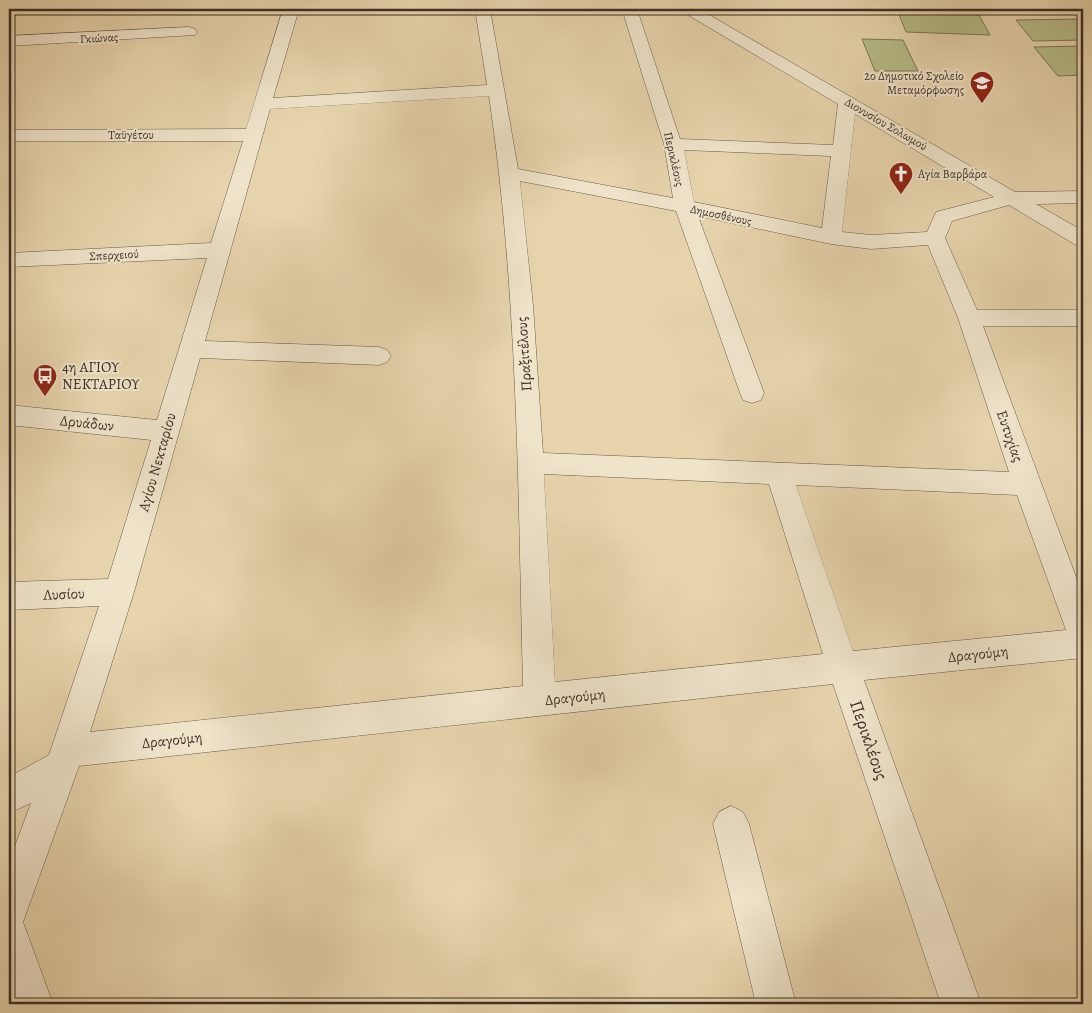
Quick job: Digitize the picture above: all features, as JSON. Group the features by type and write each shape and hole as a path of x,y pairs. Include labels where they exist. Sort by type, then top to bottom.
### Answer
{"street":[{"name":"Αγίου Νεκταρίου","path":"9,911 64,759 119,592 291,9"},
{"name":"Πραξιτέλους","path":"483,9 508,173 519,284 530,463 540,701"},
{"name":"Περικλέους","path":"629,9 673,144 685,207 752,392"},
{"name":"Διονυσίου Σολωμού","path":"688,9 1083,240"},
{"name":"Γκιώνας","path":"9,42 189,32"},
{"path":"263,104 496,90"},
{"path":"831,237 847,102"},
{"name":"Ταϋγέτου","path":"9,135 254,135"},
{"path":"673,144 840,151"},
{"name":"Δημοσθένους","path":"508,173 591,187 831,237 871,242 935,238"},
{"path":"935,238 943,217 1013,198 1083,197"},
{"name":"Ευτυχίας","path":"935,238 969,318 1027,484 1083,635"},
{"name":"Σπερχειού","path":"9,260 220,250"},
{"path":"969,318 1083,318"},
{"path":"190,349 379,356"},
{"name":"Δρυάδων","path":"9,415 166,432"},
{"path":"530,463 1027,484"},
{"name":"Περικλέους","path":"779,474 843,667 961,1004"},
{"name":"Λυσίου","path":"9,596 119,592"},
{"name":"Δραγούμη","path":"64,759 540,701 843,667 1083,643"},
{"path":"9,796 64,759"},
{"path":"731,824 776,1004"},
{"path":"9,934 33,1004"}],"green space":[{"path":"898,12 979,15 990,35 906,32"},
{"path":"1082,19 1083,40 1033,41 1016,20"},
{"path":"862,39 903,40 918,71 875,71"},
{"path":"1083,46 1083,75 1058,76 1034,47"}],"place":[{"name":"2ο Δημοτικό Σχολείο Μεταμόρφωσης","path":"982,104"},
{"name":"Αγία Βαρβάρα","path":"901,195"},
{"name":"4η ΑΓΙΟΥ ΝΕΚΤΑΡΙΟΥ","path":"45,397"}]}
